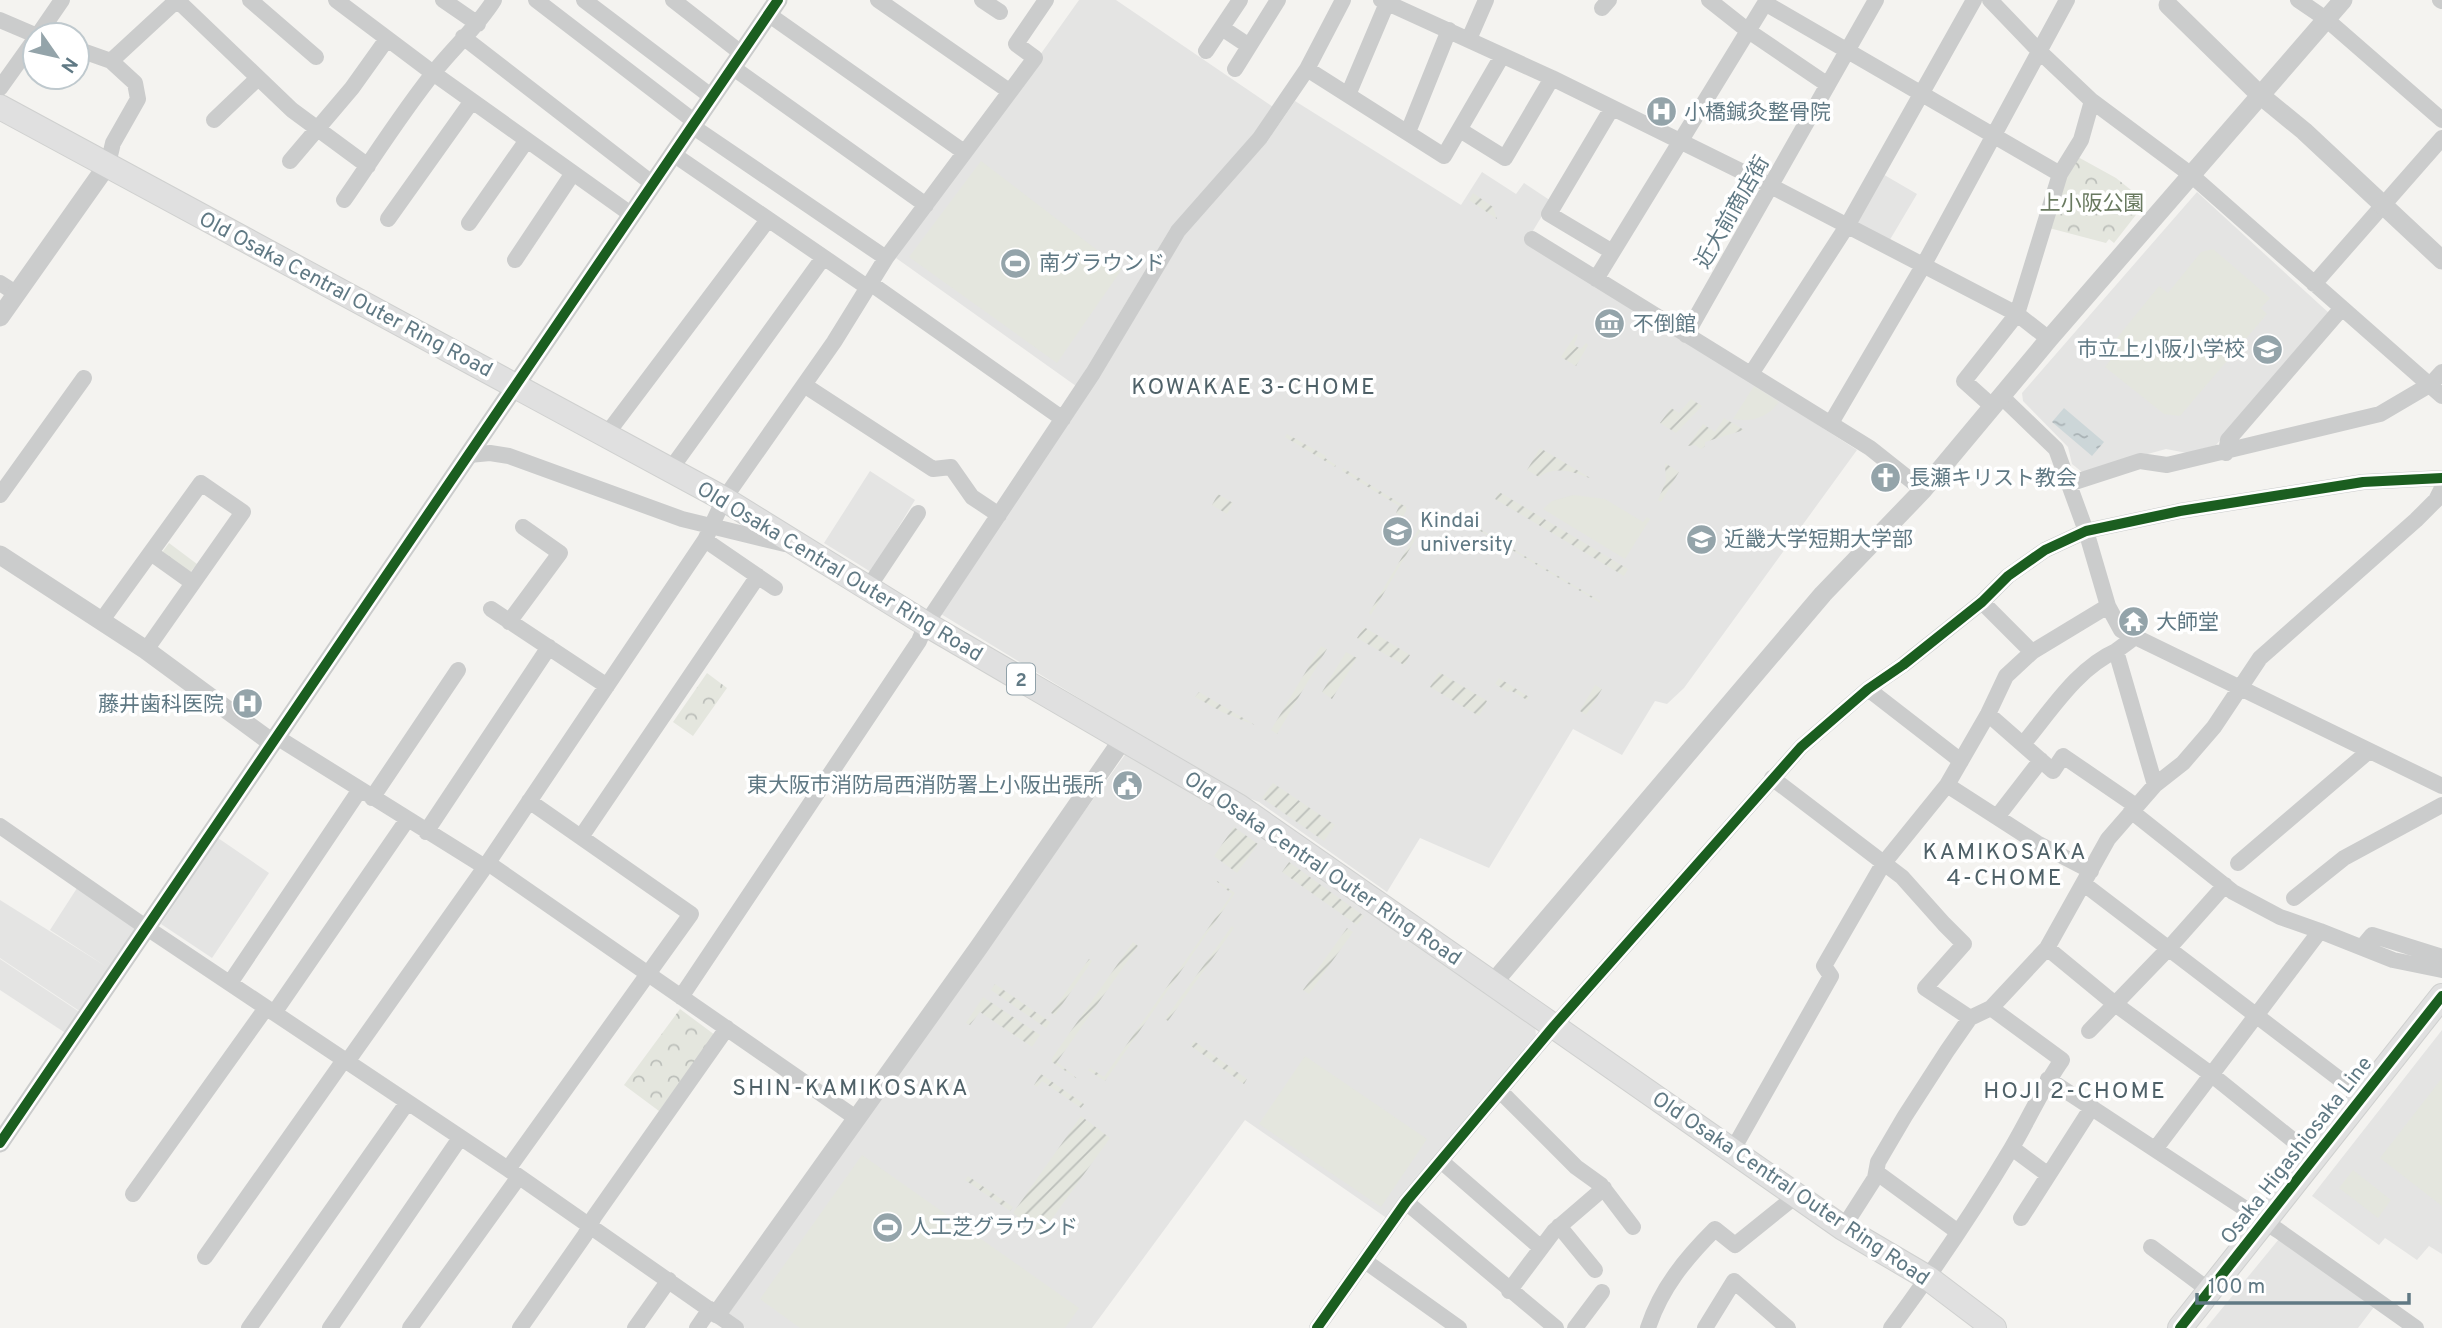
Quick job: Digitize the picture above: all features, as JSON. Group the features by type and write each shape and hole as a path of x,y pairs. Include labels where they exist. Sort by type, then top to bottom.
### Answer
{"main road":[{"name":"Old Osaka Central Outer Ring Road","path":"0,107 724,499 926,624 1238,806 1843,1228 1928,1279 1994,1328"},
{"name":"Osaka Higashiosaka Line","path":"2180,1328 2442,996"}],"street":[{"path":"47,21 62,0"},
{"path":"111,61 177,0 292,110 368,166"},
{"path":"250,0 316,57"},
{"path":"336,0 632,215"},
{"path":"443,0 478,24"},
{"path":"344,200 433,73 463,37 478,24 494,0"},
{"path":"536,0 693,124 886,258"},
{"path":"584,0 712,97"},
{"path":"673,0 737,60 926,205"},
{"path":"878,0 1009,91"},
{"path":"982,0 1000,12"},
{"path":"205,1256 529,802 705,540 724,499 834,342 886,258 1035,58 1016,44 1046,0"},
{"path":"1206,51 1240,0"},
{"path":"1235,69 1278,0"},
{"path":"681,997 919,641 926,624 1063,419 1178,231 1260,138 1307,69 1343,0"},
{"path":"1469,39 1486,0"},
{"path":"1709,0 1747,30 1828,85"},
{"name":"近大前商店街","path":"1686,335 1876,0"},
{"path":"1751,374 1847,226 1974,0"},
{"path":"1990,0 2092,101 2190,174 2342,308 2438,384 2380,414 2167,465 2140,461 2069,484"},
{"path":"1831,423 1923,266 2067,0"},
{"path":"2298,0 2326,19 2442,120"},
{"path":"1493,983 1823,594 1923,490 2190,174 2343,0"},
{"path":"1348,95 1384,1 1405,5 1449,30 1771,186 2017,314 2049,339"},
{"path":"1595,279 1766,1 2060,174"},
{"path":"2167,2 2260,94 2304,131 2442,260"},
{"path":"0,1143 773,4 964,152"},
{"path":"0,20 21,29"},
{"path":"1222,28 1249,46"},
{"path":"1408,132 1449,30"},
{"path":"463,37 653,184"},
{"path":"290,161 316,127 352,88 387,38"},
{"path":"0,317 108,164 113,143 138,99 135,83 111,61 91,54"},
{"path":"1307,69 1444,156 1502,56"},
{"path":"0,88 21,58"},
{"path":"214,120 258,78"},
{"path":"1460,130 1505,158 1552,78"},
{"path":"388,219 472,101"},
{"path":"2092,101 2081,140 2060,174 2017,314 1964,381 1998,402 2056,449 2086,531 2108,606 2121,629 2442,786"},
{"path":"1611,251 1549,214 1612,108"},
{"path":"2314,284 2442,138"},
{"path":"469,223 527,140"},
{"path":"673,154 1063,419"},
{"path":"515,260 573,173"},
{"path":"606,435 768,221"},
{"path":"1532,239 1870,448 1923,490"},
{"path":"670,470 823,258"},
{"path":"0,282 17,294"},
{"path":"2226,453 2228,440 2342,308"},
{"path":"0,495 84,378"},
{"path":"804,385 933,469 951,467 972,497 999,515"},
{"path":"469,455 490,453 518,459 682,519 711,524 807,550"},
{"path":"1317,1328 1406,1202 1554,1026 1772,778 1801,747 1868,689 1903,665 1982,602 2008,576 2045,550 2086,531 2180,511 2364,482 2442,478"},
{"path":"102,620 201,483 243,512 146,650"},
{"path":"1843,1228 1875,1178 1878,1162 1905,1116 1970,1018 1991,1008 2047,948 2108,839 2155,785 2183,764 2214,727 2260,659 2416,520 2436,500 2442,488"},
{"path":"868,588 918,513"},
{"path":"509,622 560,553 523,527"},
{"path":"705,540 775,588"},
{"path":"151,553 193,583"},
{"path":"0,555 102,620 273,739 426,832 486,865 856,1118"},
{"path":"581,837 758,576"},
{"path":"1982,602 2032,652"},
{"path":"1732,1151 1832,976 1824,966 1883,864 1947,785 1988,714 2006,676 2032,652 2108,606"},
{"path":"491,609 607,686"},
{"path":"2023,744 2083,673 2100,658 2116,651 2135,637"},
{"path":"426,832 549,648"},
{"path":"2116,651 2155,785"},
{"path":"230,983 365,794 458,670"},
{"path":"1868,689 1961,761"},
{"path":"1988,714 2053,771 2063,755 2134,809 2225,886 2280,918 2393,960 2442,970"},
{"path":"697,1328 714,1312 856,1118 1123,739"},
{"path":"2238,863 2369,751"},
{"path":"1997,817 2041,760"},
{"path":"1772,778 1902,877 1964,944 1925,988 1970,1018"},
{"path":"1947,785 2087,877 2169,948 2363,1097"},
{"path":"410,1328 691,914 529,802"},
{"path":"2294,898 2344,858 2442,805"},
{"path":"133,1194 270,1011 407,820"},
{"path":"0,826 736,1328"},
{"path":"2089,1031 2225,886"},
{"path":"2156,1149 2320,931"},
{"path":"2362,947 2372,935 2442,957"},
{"path":"2047,948 2115,1004 2212,1074 2315,1158"},
{"path":"1891,1328 1928,1279 2012,1148 2048,1079 2062,1060 1991,1008"},
{"path":"520,1328 594,1217 727,1028"},
{"path":"2048,1079 2265,1222 2416,1328"},
{"path":"1500,1091 1576,1167 1604,1188 1633,1227"},
{"path":"249,1328 407,1103"},
{"path":"2021,1218 2092,1107"},
{"path":"330,1328 460,1138"},
{"path":"2012,1148 2047,1174"},
{"path":"1441,1161 1541,1248"},
{"path":"1876,1172 1958,1232"},
{"path":"1509,1290 1559,1226 1604,1188"},
{"path":"1648,1328 1663,1292 1685,1259 1715,1229 1735,1245 1797,1195"},
{"path":"1406,1202 1556,1328"},
{"path":"1559,1226 1595,1270"},
{"path":"2151,1247 2210,1291"},
{"path":"1365,1261 1459,1328"},
{"path":"635,1328 668,1280"},
{"path":"1705,1328 1734,1281 1783,1326"},
{"path":"1575,1328 1602,1292"}],"shaded area":[{"path":"1079,0 1116,0 1273,107 1254,135 1170,229 1076,386 896,258"},
{"name":"Kindai university","path":"1295,101 1461,205 1482,172 1516,194 1524,183 1551,201 1528,239 1857,450 1684,688 1667,704 1655,701 1622,755 1573,729 1489,868 1420,838 1387,892 1259,802 1235,793 941,614 1178,243 1267,142"},
{"path":"1881,173 1917,194 1888,243 1860,226 1856,216"},
{"path":"2197,192 2330,314 2216,445 2187,453 2166,449 2082,472 2072,464 2068,447 2023,401 2022,393"},
{"path":"870,471 915,500 871,572 824,543"},
{"path":"1127,752 1230,812 1535,1026 1536,1036 1388,1219 1245,1120 1092,1328 745,1328 727,1316 846,1144"},
{"path":"218,838 269,873 212,958 161,924"},
{"path":"79,885 137,930 81,1012 0,958 0,900 107,967 50,930"},
{"path":"0,959 81,1013 67,1034 0,990"},
{"path":"2442,1030 2442,1254 2429,1246 2417,1260 2385,1238 2379,1245 2312,1196"},
{"path":"2279,1239 2374,1307 2358,1328 2206,1328"}],"green space":[{"name":"上小阪公園","path":"2078,157 2116,178 2146,202 2114,243 2109,239 2106,243 2049,228 2064,177"},
{"name":"南グラウンド","path":"981,161 1122,269 1057,363 909,257"},
{"path":"1473,193 1493,207 1497,219 1469,200"},
{"path":"2213,249 2270,298 2261,308 2267,314 2180,416 2164,414 2105,367 2120,348 2113,343 2159,286 2168,293 2201,252"},
{"path":"1576,334 1578,335 1574,345 1581,349 1586,343 1588,345 1576,366 1561,357"},
{"path":"1754,386 1779,402 1770,412 1759,418 1733,419"},
{"path":"1691,399 1702,406 1676,433 1660,423 1671,408 1679,413"},
{"path":"1724,418 1744,430 1705,442 1701,449 1695,445 1688,446 1703,424 1715,432"},
{"path":"1287,434 1326,456 1335,467 1285,437"},
{"path":"1540,448 1592,479 1572,472 1558,471 1539,477 1527,470"},
{"path":"1665,463 1679,472 1661,502 1658,500 1666,481"},
{"path":"1343,468 1406,507 1403,517 1396,513 1399,506 1342,471"},
{"path":"1499,492 1628,569 1624,576 1495,499"},
{"path":"1218,494 1233,503 1227,514 1212,505"},
{"path":"1573,495 1605,499 1643,522 1647,517 1650,519 1625,559 1543,509 1552,501"},
{"path":"1424,520 1426,521 1371,615 1369,613"},
{"path":"1472,526 1600,601 1600,603"},
{"path":"169,543 197,564 188,575 160,555"},
{"path":"1364,627 1410,655 1404,665 1357,638"},
{"path":"1321,646 1327,649 1277,734 1271,730"},
{"path":"1346,652 1357,658 1332,699 1322,692"},
{"path":"1439,672 1487,701 1479,716 1430,687"},
{"path":"707,673 727,688 693,736 673,722"},
{"path":"1499,678 1529,697 1527,700 1495,684"},
{"path":"1595,685 1602,689 1586,715 1580,711"},
{"path":"1199,692 1255,725 1224,713 1195,697"},
{"path":"1273,783 1335,825 1324,841 1262,798"},
{"path":"1234,827 1258,844 1237,873 1214,856"},
{"path":"1289,862 1364,916 1357,925 1282,872"},
{"path":"1210,876 1235,893 1105,1081 1088,1070 1090,1068 1104,1077 1232,894"},
{"path":"1232,926 1234,928 1168,1021 1165,1019"},
{"path":"1347,928 1353,932 1309,994 1303,990"},
{"path":"1133,942 1138,946 1057,1062 1079,1080 1052,1062 1052,1058"},
{"path":"1089,959 1092,961 1055,1015 1051,1013"},
{"path":"995,984 1050,1022 1046,1028 991,990"},
{"path":"983,997 1040,1035 1032,1047 980,1012 970,1025 966,1023"},
{"path":"680,1009 715,1035 659,1111 624,1085"},
{"path":"1194,1041 1247,1079 1244,1084 1191,1046"},
{"path":"1305,1056 1427,1139 1381,1207 1259,1124"},
{"path":"1041,1074 1084,1104 1081,1108 1042,1081 1037,1087 1034,1085"},
{"path":"2442,1078 2442,1206 2380,1158"},
{"path":"1081,1116 1110,1138 1041,1234 1013,1213"},
{"name":"人工芝グラウンド","path":"862,1155 1079,1308 1065,1328 800,1328 760,1299"},
{"path":"2353,1170 2391,1200 2378,1218 2339,1188"},
{"path":"968,1176 1013,1207 1010,1211 965,1180"}],"water":[{"path":"2064,408 2104,442 2092,456 2052,422"}],"cycle path":[{"path":"0,1143 778,0"},
{"path":"1317,1328 1406,1202 1554,1026 1801,747 1868,689 1903,665 1982,602 2008,576 2045,550 2086,531 2180,511 2363,482 2442,478"},
{"path":"2180,1328 2442,996"}],"place":[{"name":"小橋鍼灸整骨院","path":"1661,112"},
{"name":"南グラウンド","path":"1016,263"},
{"name":"不倒館","path":"1610,324"},
{"name":"市立上小阪小学校","path":"2268,349"},
{"name":"長瀬キリスト教会","path":"1886,478"},
{"name":"Kindai university","path":"1397,532"},
{"name":"近畿大学短期大学部","path":"1701,539"},
{"name":"大師堂","path":"2133,622"},
{"name":"藤井歯科医院","path":"247,704"},
{"name":"東大阪市消防局西消防署上小阪出張所","path":"1127,785"},
{"name":"人工芝グラウンド","path":"887,1227"}],"district":[{"name":"KOWAKAE 3-CHOME","path":"1254,386"},
{"name":"KAMIKOSAKA 4-CHOME","path":"2005,864"},
{"name":"SHIN-KAMIKOSAKA","path":"851,1087"},
{"name":"HOJI 2-CHOME","path":"2075,1090"}]}
